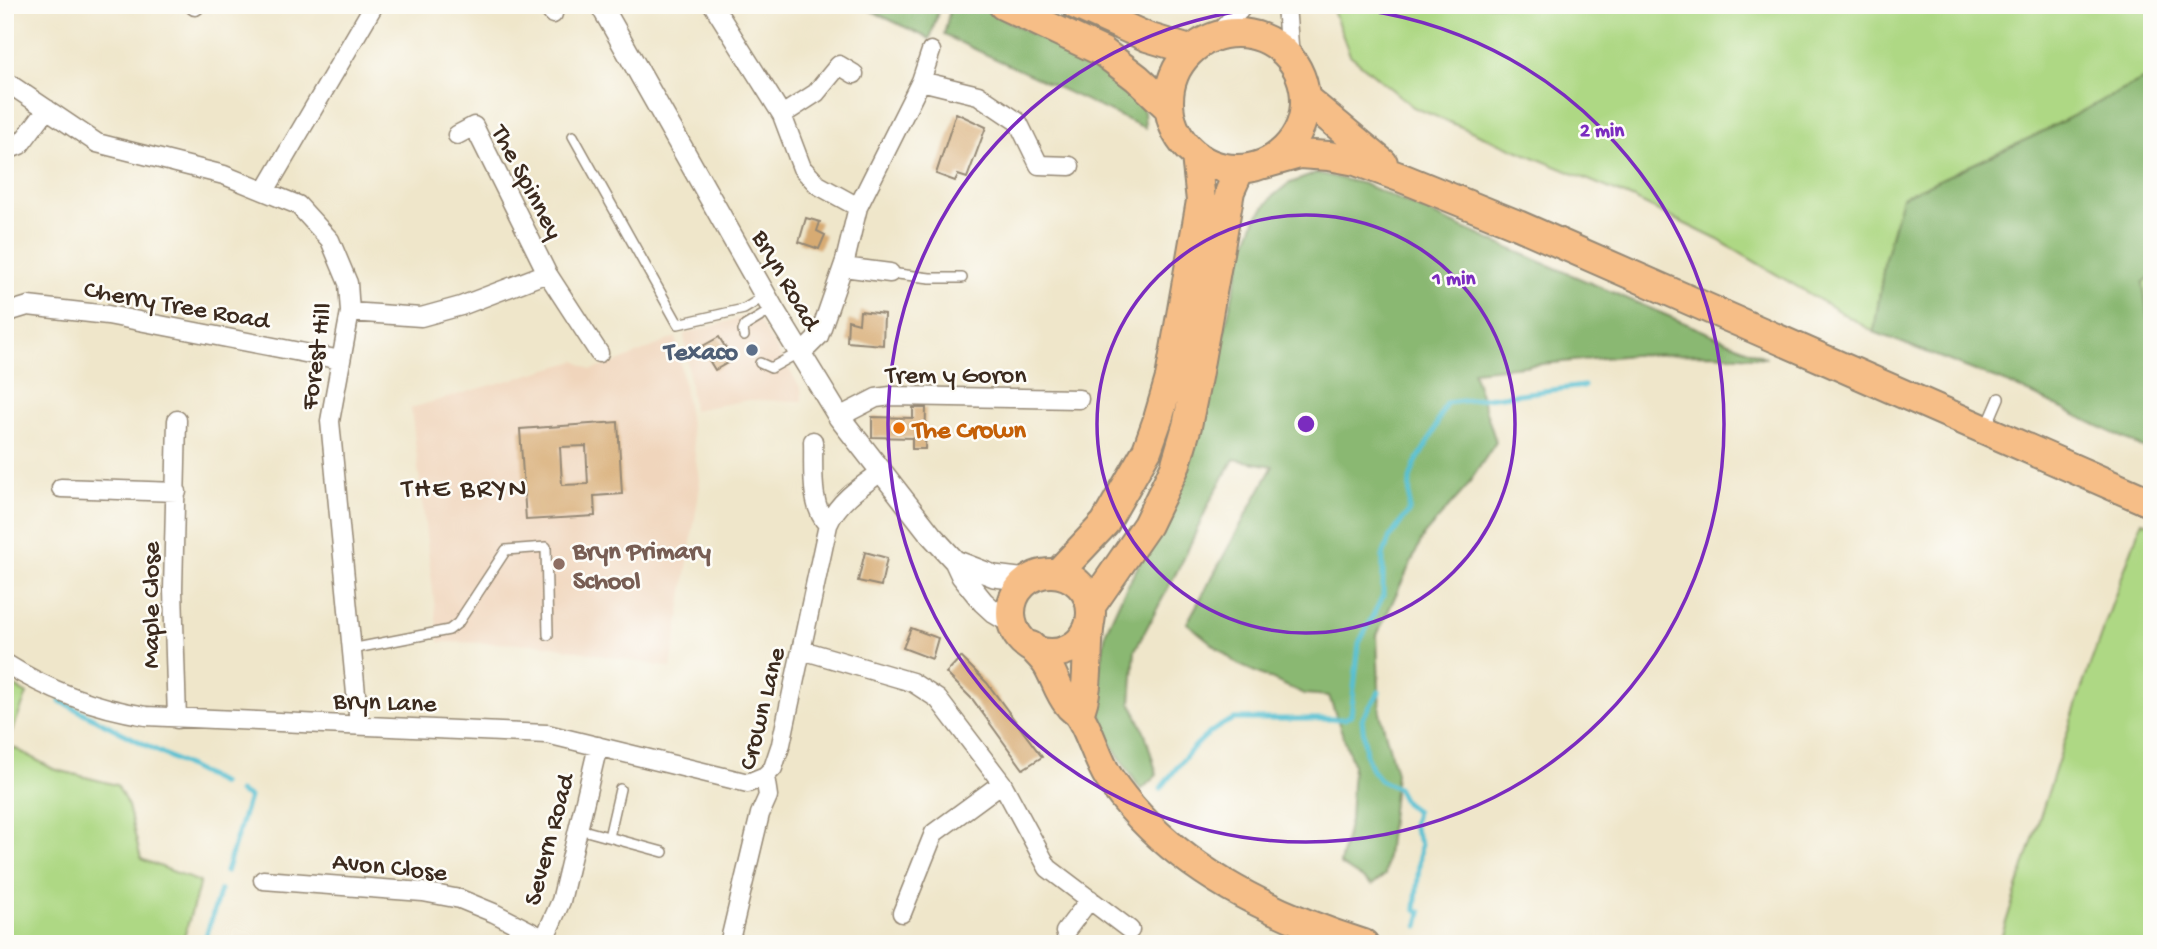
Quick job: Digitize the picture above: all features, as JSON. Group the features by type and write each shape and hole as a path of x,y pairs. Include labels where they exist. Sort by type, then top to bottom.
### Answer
{"main road":[{"path":"1003,5 1103,52 1137,78 1168,108"},
{"path":"1076,5 1147,37 1190,50"},
{"path":"1079,714 1085,700 1091,613 1081,586 1072,578 1058,573 1041,574 1028,580 1017,591 1012,604 1012,623 1018,636 1038,651 1057,653 1068,649 1086,633 1091,613 1147,525 1175,467 1187,426 1230,191 1252,166 1281,153 1295,137 1303,118 1303,84 1290,58 1275,44 1257,35 1237,32 1217,35 1190,50 1177,67 1170,87 1168,108 1173,126 1182,143 1196,156 1217,166 1252,166 1299,154 1356,161 1518,225 2152,503"},
{"path":"1305,98 1402,178"},
{"path":"1058,573 1105,523 1147,450 1158,419 1170,378 1201,201 1196,156"},
{"path":"1031,646 1046,663 1068,705 1079,714 1094,750 1110,778 1138,814 1171,844 1215,878 1259,902 1364,944"}],"street":[{"path":"265,191 374,5"},
{"name":"Bryn Road","path":"601,5 769,303 839,417 955,561 962,576 983,602 1012,623"},
{"path":"713,5 782,115 802,168 818,186 858,207"},
{"path":"1217,35 1244,5"},
{"path":"1286,5 1290,58"},
{"path":"799,353 819,336 843,267 858,207 921,81 931,51"},
{"path":"782,115 817,93 839,65 854,74"},
{"name":"Forest Hill","path":"5,81 97,143 223,175 298,205 330,240 348,283 350,312 330,421 359,725"},
{"path":"921,81 978,95 1018,122 1039,165 1070,166"},
{"path":"5,151 20,145 47,109"},
{"name":"The Spinney","path":"457,135 474,126 547,273 599,353"},
{"path":"843,267 890,273"},
{"name":"The Spinney","path":"350,312 421,317 461,306 547,273"},
{"name":"Cherry Tree Road","path":"5,313 28,306 108,316 341,360"},
{"name":"Trem y Goron","path":"839,417 876,398 891,396 1079,399"},
{"name":"Maple Close","path":"177,421 173,590 177,719"},
{"path":"813,441 817,504 821,518 828,526"},
{"name":"Crown Lane","path":"729,944 760,814 768,796 765,776 773,768 780,744 828,526 834,513 844,502 881,472"},
{"path":"61,488 177,492"},
{"name":"Bryn Road","path":"955,561 994,576 1028,580"},
{"path":"802,650 925,688 952,715 1002,783 1048,868 1130,930"},
{"name":"Bryn Lane","path":"5,663 46,686 120,712 177,719 547,734 748,783 765,776"},
{"name":"Severn Road","path":"544,941 561,901 598,746"},
{"path":"902,913 934,833 971,803 1002,783"},
{"name":"Avon Close","path":"263,880 423,892 448,897 494,913 544,941"},
{"path":"1065,932 1090,899"}],"lane":[{"path":"573,136 678,324 769,303"},
{"path":"890,273 930,278 962,278"},
{"path":"744,337 746,326 769,303"},
{"path":"760,363 771,368 799,353"},
{"path":"1985,431 1999,398"},
{"path":"351,649 449,630 458,622 506,550 546,547 548,635"},
{"path":"609,837 621,789"},
{"path":"579,829 663,852"}],"shaded area":[{"path":"753,311 801,389 802,401 748,400 693,410 684,334 744,317"},
{"name":"Bryn Primary School","path":"676,337 700,486 671,668 540,644 439,642 411,408 576,361 592,370"}],"green space":[{"path":"859,5 940,5 930,39"},
{"path":"951,5 976,5 1102,70 1128,91 1144,111 1145,128 944,35"},
{"path":"1331,5 2152,5 2152,322 2027,255 1885,258 1874,332 1718,240 1632,198 1413,107 1350,55"},
{"path":"2146,78 2151,276 2143,283 2148,319 2152,322 2152,452 2017,387 1874,332 1885,258 1902,197 2036,135"},
{"path":"1317,173 1364,184 1767,358 1713,354 1632,355 1473,371 1496,442 1465,489 1424,535 1377,635 1380,713 1396,773 1385,875 1372,885 1340,864 1350,820 1353,764 1329,696 1304,694 1237,664 1187,623 1273,466 1234,459 1135,650 1131,703 1145,733 1157,775 1141,790 1112,746 1099,710 1098,677 1106,631 1184,480 1215,381 1244,249 1256,218 1272,197 1288,184"},
{"path":"2142,521 2152,525 2152,944 1999,944 2081,690"},
{"path":"5,681 27,694 7,744 53,769 117,785 128,806 141,859 200,882 182,944 5,944"}],"building":[{"path":"956,113 986,127 967,178 958,175 955,181 936,174"},
{"path":"806,218 820,222 817,231 825,235 819,249 799,242"},
{"path":"860,311 884,314 883,345 847,342 848,320 859,323"},
{"path":"719,337 733,360 715,370 701,347"},
{"name":"The Crown","path":"913,408 926,408 925,449 912,449 912,438 872,437 872,417 913,418"},
{"path":"618,422 622,494 594,496 595,516 526,520 520,429","holes":["586,446 588,484 562,485 560,447"]},
{"path":"865,552 887,558 881,586 858,581"},
{"path":"911,628 938,638 932,659 903,648"},
{"path":"961,657 987,683 1042,757 1023,769 973,700 946,673"}],"waterway":[{"path":"1161,788 1202,740 1234,719 1345,719 1351,715 1359,643 1383,596 1383,556 1389,539 1409,511 1410,479 1415,464 1446,403 1584,386"},
{"path":"1379,692 1362,719 1366,755 1380,780 1397,788 1405,803 1416,811 1413,826 1421,844 1415,909 1421,912 1418,926"},
{"path":"60,701 222,784"},
{"path":"226,872 249,797 239,792"},
{"path":"204,944 220,890"}],"place":[{"name":"Texaco","path":"752,350"},
{"name":"The Crown","path":"899,428"},
{"name":"Bryn Primary School","path":"559,564"}],"district":[{"name":"THE BRYN","path":"465,486"}]}
